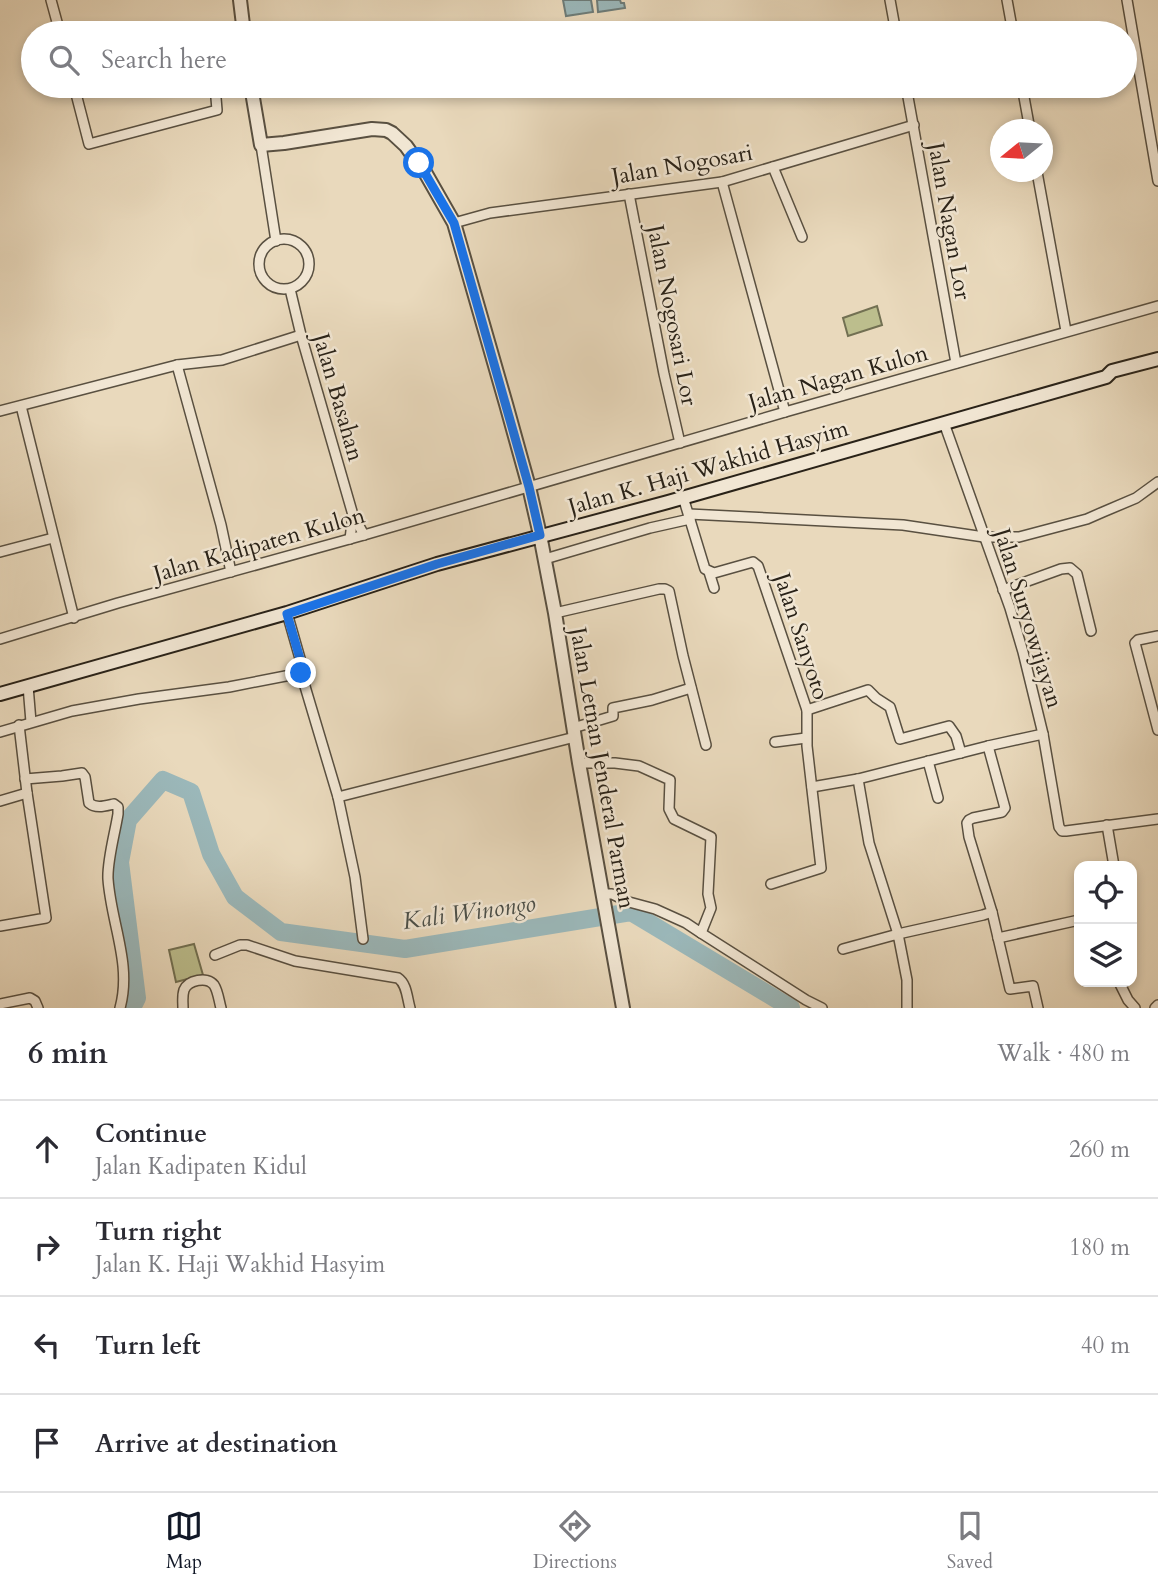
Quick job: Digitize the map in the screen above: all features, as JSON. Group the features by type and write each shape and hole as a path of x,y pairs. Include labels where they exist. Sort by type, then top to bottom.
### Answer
{"main road":[{"path":"240,0 243,21"},
{"path":"253,98 261,145"},
{"name":"Jalan Letnan Jenderal Parman","path":"261,145 372,129 386,130 398,137 419,163 454,223 529,487 540,535 623,1008"},
{"name":"Jalan K. Haji Wakhid Hasyim","path":"0,694 287,614 437,564 683,497 1158,359"},
{"name":"Jalan K. Haji Wakhid Hasyim","path":"1106,376 1114,378 1158,367"}],"street":[{"path":"51,0 57,21"},
{"path":"890,0 894,21"},
{"path":"1007,0 1011,21"},
{"path":"1127,0 1131,21"},
{"path":"1137,58 1158,181"},
{"path":"77,98 89,144 217,110 216,98"},
{"name":"Jalan Nagan Lor","path":"908,98 956,363"},
{"path":"1024,98 1028,119"},
{"name":"Jalan Nogosari","path":"454,223 490,213 722,182 914,125"},
{"path":"261,145 276,241"},
{"path":"773,167 802,237"},
{"path":"722,182 785,412"},
{"path":"1039,182 1066,331"},
{"name":"Jalan Nogosari Lor","path":"629,194 680,443"},
{"path":"292,240 299,244 308,257 308,273 298,285 290,289 275,288 263,278 260,270 261,256 269,244 276,241 292,240"},
{"name":"Jalan Basahan","path":"290,289 353,514 364,535"},
{"name":"Jalan Nagan Kulon","path":"529,487 1158,306"},
{"path":"0,411 177,365 222,360 302,335"},
{"path":"177,365 222,525 231,572"},
{"path":"22,406 74,618"},
{"name":"Jalan Suryowijayan","path":"944,422 1023,652 1043,734 1060,829 1066,831 1107,825"},
{"path":"545,559 689,516 903,525 984,537 1019,537 1087,519 1136,498 1158,482"},
{"name":"Jalan Kadipaten Kulon","path":"0,639 529,487"},
{"path":"683,497 702,563 709,572 714,588"},
{"name":"Jalan Basahan","path":"350,539 353,514"},
{"path":"0,552 54,538"},
{"name":"Jalan Sanyoto","path":"709,572 719,572 753,562 758,566 807,710 806,738 821,868 771,884"},
{"path":"1003,590 1070,568 1077,574 1091,631"},
{"path":"555,613 665,589 669,591 706,745"},
{"path":"287,614 303,669 301,673 338,797 355,877 363,939"},
{"path":"1158,636 1135,641 1158,730"},
{"path":"0,732 72,711 301,673"},
{"path":"28,686 31,722"},
{"path":"338,797 574,732 613,716 612,708 691,688"},
{"path":"807,710 869,690 880,701 889,705 901,739 948,722 961,753"},
{"path":"0,926 46,918 19,726"},
{"path":"812,787 858,779 1043,734"},
{"path":"775,742 806,738"},
{"path":"988,746 1005,807 1002,812 969,820 969,837 992,912 1010,989 1033,986 1038,1008"},
{"path":"928,761 938,798"},
{"path":"579,764 615,762 639,766 670,780 669,809 674,819 711,837 708,894 710,908 701,933"},
{"path":"26,779 82,772 91,805 101,807 114,804 118,807 108,881 121,947 124,979 120,1008"},
{"path":"858,779 869,843 898,934 907,980 907,1008"},
{"path":"0,801 27,793"},
{"path":"1113,861 1107,825 1158,819"},
{"path":"603,896 612,894 686,923 822,1008"},
{"path":"843,949 992,912"},
{"path":"998,938 1074,921"},
{"path":"215,955 247,945 295,961 398,978 405,986 410,1008"},
{"path":"183,1008 186,986 209,980 214,984 221,1008"},
{"path":"1122,987 1135,1008"},
{"path":"0,1004 30,998 38,1008"}],"green space":[{"path":"877,306 882,325 848,336 843,318"},
{"path":"194,944 203,975 176,982 169,950"}],"water":[{"path":"563,0 591,0 593,12 566,16"},
{"path":"597,0 620,0 625,8 598,12"}],"waterway":[{"name":"Kali Winongo","path":"132,1008 137,998 120,862 128,820 163,780 191,792 211,854 235,897 281,932 405,949 631,912 791,1008"}],"route":[{"path":"301,673 303,669 287,614 437,564 540,535 529,487 454,223 419,163"}]}
